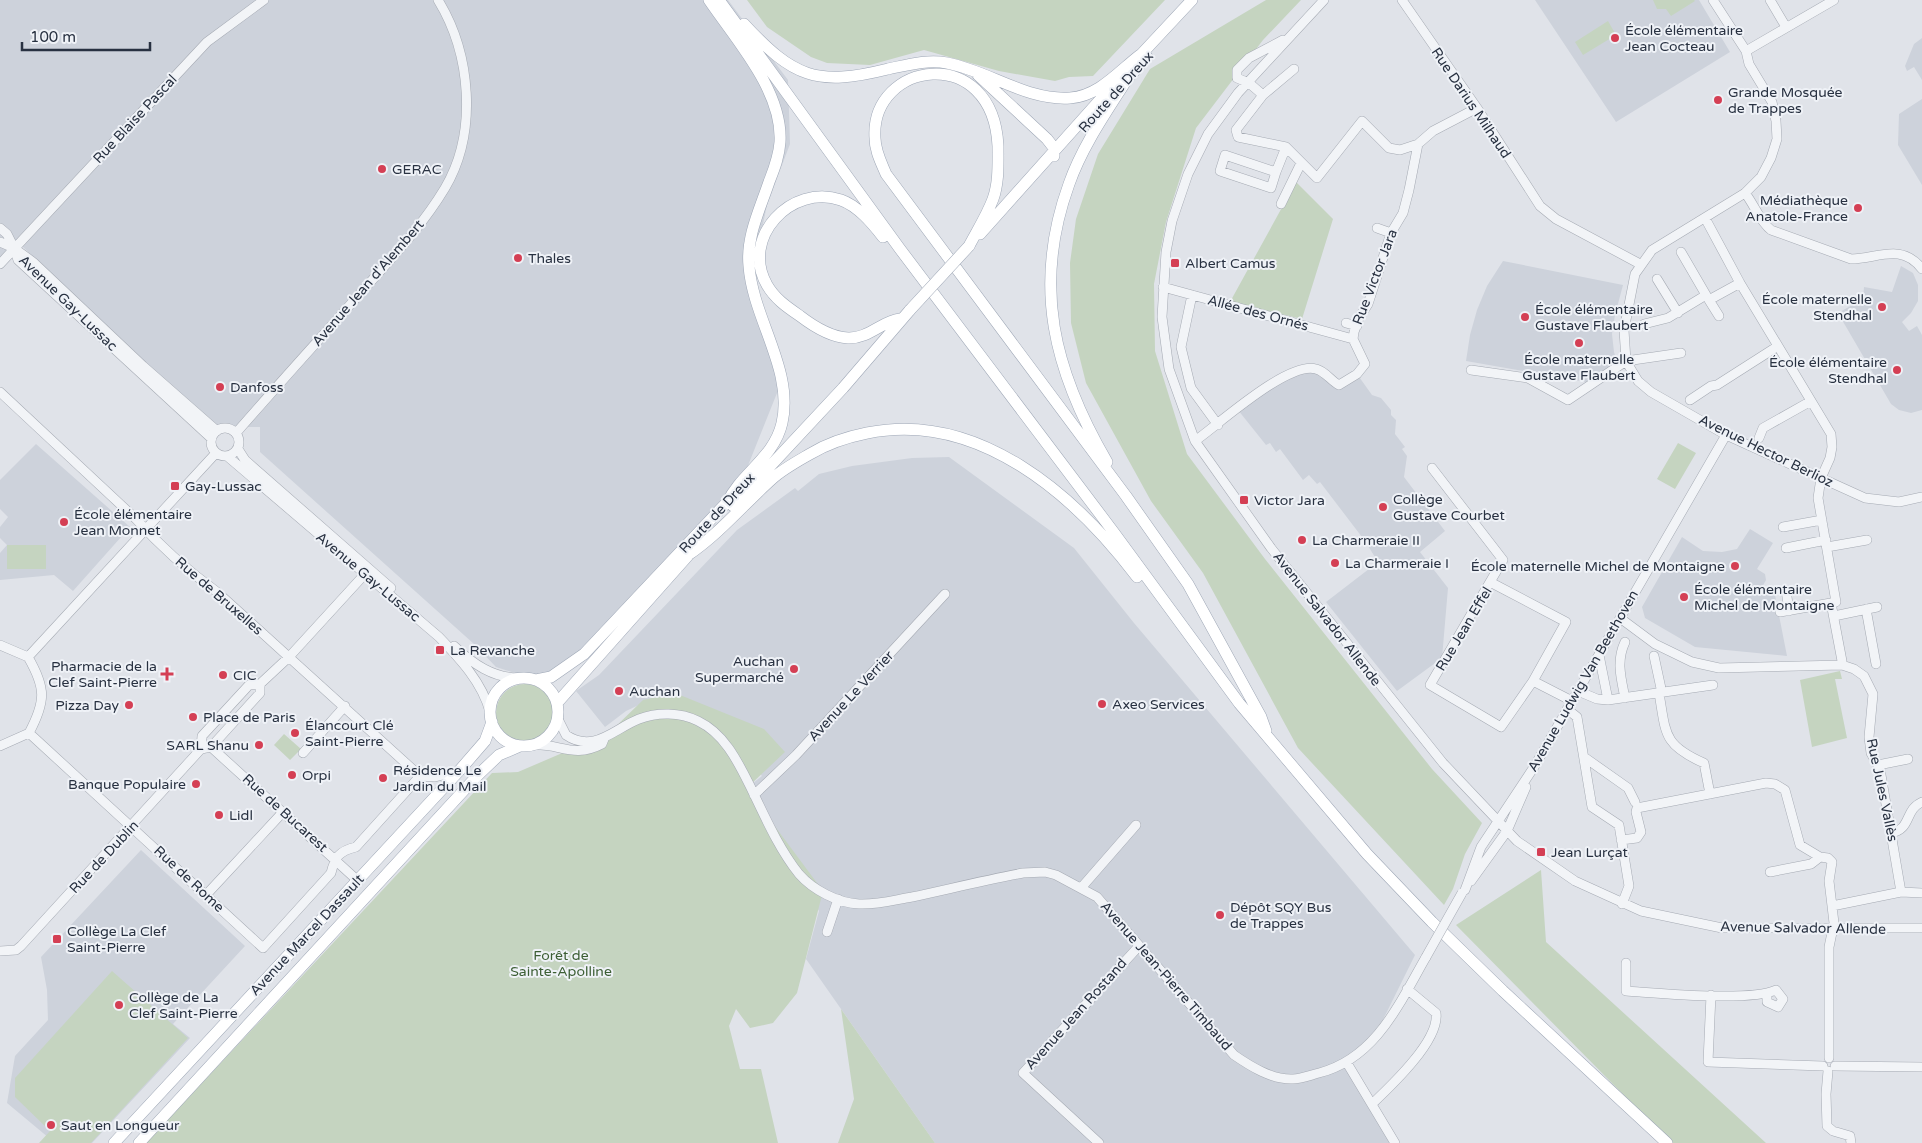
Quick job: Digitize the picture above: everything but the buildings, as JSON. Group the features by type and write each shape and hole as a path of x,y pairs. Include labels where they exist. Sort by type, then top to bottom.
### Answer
{"main road":[{"path":"709,0 769,91 778,114 780,136 778,158 750,239 749,266 754,292 782,380 784,397 782,421 770,450 732,491 727,503"},
{"path":"720,0 775,56 805,74 832,78 932,62 947,63 973,70 1036,95 1072,98 1087,94 1102,86 1140,55"},
{"path":"720,0 900,249 1115,534 1239,703 1367,854 1432,922 1502,991 1667,1143"},
{"name":"Route de Dreux","path":"557,703 688,555 843,388 901,319 1029,180 1054,148 1192,0"},
{"name":"Route de Dreux","path":"1029,180 1050,163 1200,0"},
{"path":"973,70 1054,148 1050,163"},
{"path":"969,246 993,198 998,178 997,136 993,116 978,91 968,83 940,74 924,75 910,80 895,89 880,112 874,137 886,174 1126,496 1188,584 1261,716 1269,738"},
{"path":"1126,81 1099,123 1069,184 1053,242 1051,304 1062,366 1074,402 1126,496"},
{"path":"900,249 891,246 857,209 841,200 822,196 802,199 782,210 769,224 761,245 762,267 766,284 779,302 815,327 848,338 868,334 892,320 901,319"},
{"name":"Route de Dreux","path":"536,680 557,674 584,654 839,382 890,332"},
{"path":"688,555 704,544 774,478 830,443 888,429 930,431 972,441 1003,455 1033,474 1090,522 1147,591 1159,596"},
{"path":"519,678 536,680 550,689 557,703 558,719 550,735 526,746 502,738 491,717 492,700 508,682 519,678"},
{"name":"Avenue Marcel Dassault","path":"114,1143 459,771 485,741 491,717"},
{"name":"Avenue Marcel Dassault","path":"139,1143 478,775 499,755 526,746"}],"street":[{"name":"Rue Blaise Pascal","path":"0,264 207,42 264,0"},
{"name":"Avenue Jean d'Alembert","path":"236,433 414,232 445,187 462,144 466,96 457,41 438,0"},
{"name":"Avenue Salvador Allende","path":"1324,0 1238,93 1208,134 1188,174 1172,221 1163,287 1162,317 1170,369 1195,441 1271,548 1426,742 1506,831 1517,841 1575,880 1622,904 1641,911 1722,928 1832,930 1922,928"},
{"name":"Rue Darius Milhaud","path":"1402,0 1477,108 1540,206 1556,219 1640,264"},
{"path":"1626,362 1624,330 1635,274 1640,264 1652,250 1745,193 1761,177 1771,158 1777,139 1772,102 1749,64 1746,50 1713,0"},
{"path":"1770,0 1786,27"},
{"path":"1746,50 1834,0"},
{"path":"1263,95 1249,83 1237,78 1237,70 1249,58 1290,36"},
{"path":"1294,69 1263,95 1236,130 1238,137 1286,147 1317,178 1362,121 1389,148 1400,150 1418,144 1434,131 1477,108"},
{"name":"Rue Victor Jara","path":"1195,441 1276,380 1294,371 1317,369 1338,385 1345,383 1362,370 1365,364 1353,339 1356,326 1368,304 1391,233 1402,213 1410,190 1418,144"},
{"path":"1276,172 1225,155 1220,171 1271,188 1286,147"},
{"path":"1281,204 1301,163"},
{"path":"1745,193 1754,204 1765,226 1771,230 1850,259 1863,259 1882,253 1900,254 1911,259 1922,270"},
{"path":"1706,218 1740,282 1831,434 1832,447 1830,458 1821,478 1818,498 1836,602 1784,611 1786,590"},
{"name":"Avenue Gay-Lussac","path":"0,228 14,248"},
{"path":"1376,228 1391,233"},
{"name":"Avenue Gay-Lussac","path":"0,242 14,248 33,262 214,434"},
{"path":"1681,252 1719,316"},
{"path":"1657,279 1678,313"},
{"path":"1644,324 1678,313 1740,282"},
{"name":"Allée des Ornés","path":"1163,287 1353,339"},
{"path":"1192,295 1181,347 1191,388 1218,425"},
{"path":"1346,323 1356,326"},
{"path":"1690,400 1711,386 1718,385 1778,346"},
{"path":"1471,370 1528,378 1568,400 1626,362 1681,353"},
{"name":"Avenue Hector Berlioz","path":"1626,362 1638,381 1650,392 1726,435 1865,498 1878,501 1909,502 1922,498"},
{"name":"Rue de Bruxelles","path":"0,392 144,529 345,706 420,776"},
{"path":"1759,438 1763,428 1811,401"},
{"path":"229,428 236,433 239,441 238,449 227,456 216,453 211,446 214,434 229,428"},
{"name":"Avenue Ludwig Van Beethoven","path":"1497,822 1534,767 1726,435"},
{"name":"Avenue Gay-Lussac","path":"238,449 245,460 379,576 461,652 494,675 504,678 519,678"},
{"path":"28,657 216,453"},
{"name":"Avenue Gay-Lussac","path":"227,456 364,575 383,588 448,647 483,691 491,717"},
{"path":"1432,468 1503,560 1490,582"},
{"path":"1783,527 1822,520"},
{"path":"1786,548 1867,540"},
{"name":"Rue de Dublin","path":"0,951 16,950 21,946 201,750 202,736 250,685 260,684 289,657 364,575"},
{"name":"Rue Jean Effel","path":"1490,582 1566,622 1533,681 1501,727 1430,685 1490,582"},
{"name":"Avenue Le Verrier","path":"754,794 796,755 946,594"},
{"path":"1831,603 1842,661"},
{"path":"1834,616 1877,607"},
{"path":"1866,609 1876,664"},
{"name":"Rue Jules Vallès","path":"1620,618 1656,644 1692,662 1719,668 1842,664 1864,676 1873,694 1869,737 1871,753 1878,765 1901,892"},
{"path":"1625,642 1620,653 1619,670 1625,698"},
{"path":"0,644 28,657 39,676 43,695 40,713 29,733 0,746"},
{"path":"1599,655 1608,700"},
{"path":"1654,656 1665,731 1669,741 1704,763 1710,794"},
{"path":"1533,681 1572,701"},
{"name":"Rue de Dublin","path":"211,747 260,693 260,684"},
{"path":"1578,691 1597,699 1608,700 1713,685"},
{"path":"303,753 345,706"},
{"path":"1567,709 1577,717 1592,807 1619,825 1629,886 1622,904"},
{"name":"Avenue Jean-Pierre Timbaud","path":"558,719 562,730 573,739 583,742 604,739 636,720 651,716 667,714 697,720 718,734 725,742 782,848 800,874 824,893 838,899 859,904 878,903 1023,873 1045,872 1056,875 1097,897 1227,1048 1249,1065 1278,1077 1294,1079 1334,1069 1347,1063 1374,1040 1386,1026 1464,891 1506,831 1534,767"},
{"name":"Rue de Rome","path":"29,733 263,948 331,873 335,858"},
{"name":"Avenue Jean-Pierre Timbaud","path":"526,746 543,745 566,751 585,752 602,744 604,739"},
{"path":"201,750 211,747"},
{"name":"Rue de Bucarest","path":"211,747 357,880"},
{"path":"1584,756 1628,788 1635,802"},
{"path":"1878,765 1908,759"},
{"path":"335,858 343,850 356,847 420,776 435,777 459,771"},
{"path":"1622,840 1636,838 1641,832 1636,812 1637,808 1766,783 1785,790 1800,845 1820,857 1828,858 1832,862 1829,881 1834,923 1829,947 1829,1065 1826,1126 1832,1132 1850,1136 1851,1143"},
{"path":"1891,835 1899,831 1906,824 1911,810 1922,802"},
{"path":"206,895 283,812"},
{"name":"Avenue Jean-Pierre Timbaud","path":"1464,891 1478,854 1497,822"},
{"path":"1081,888 1136,825"},
{"path":"1770,872 1811,864 1820,857"},
{"path":"1832,906 1901,892 1922,893"},
{"path":"827,932 838,899"},
{"name":"Avenue Jean Rostand","path":"1099,1143 1023,1073 1139,946"},
{"path":"1626,963 1626,991 1711,995 1767,995"},
{"path":"1372,1104 1411,1063 1428,1040 1437,1021 1436,1013 1407,989"},
{"path":"1711,995 1708,1062 1922,1068"},
{"path":"1347,1063 1395,1143"}],"shaded area":[{"path":"0,0 728,0 788,80 790,144 767,205 754,266 761,316 783,378 745,473 614,635 557,674 540,681 496,667 474,644 260,452 260,427 233,427 219,431 143,366 21,245 0,264"},
{"name":"École élémentaire Jean Cocteau","path":"1535,0 1699,0 1730,52 1616,122"},
{"path":"1922,38 1922,80 1914,67 1907,71 1905,66 1914,44"},
{"path":"1922,99 1922,185 1898,145 1899,114"},
{"name":"École élémentaire Gustave Flaubert","path":"1503,261 1623,285 1612,334 1618,365 1586,382 1466,361 1470,335 1477,310 1487,286"},
{"path":"1901,266 1913,273 1918,285 1918,301 1911,313 1902,322 1909,331 1917,326 1922,335 1922,410 1911,413 1899,410 1891,404 1838,313 1863,299 1864,287 1892,292"},
{"name":"Collège Gustave Courbet","path":"1309,368 1334,383 1357,374 1372,395 1381,398 1391,410 1391,415 1396,420 1395,434 1405,447 1402,449 1407,456 1404,477 1445,531 1420,552 1448,588 1442,658 1397,691 1326,602 1378,562 1365,541 1320,482 1317,484 1309,475 1303,480 1280,449 1276,452 1270,443 1266,445 1238,410 1276,381"},
{"name":"École élémentaire Jean Monnet","path":"36,444 130,527 73,591 54,575 0,580 0,553 7,545 0,538 0,527 8,517 0,509 0,480"},
{"path":"949,457 1074,548 1134,623 1415,955 1368,1050 1350,1066 1395,1143 935,1143 806,959 819,911 748,787 762,776 755,768 643,703 626,711 605,727 576,691 599,675 737,530 795,488 798,491 819,474 852,466 912,458"},
{"name":"École élémentaire Michel de Montaigne","path":"1750,529 1773,543 1757,569 1765,574 1766,580 1761,589 1775,595 1787,656 1695,647 1645,618 1642,607 1682,537 1703,551 1722,552 1737,549"},
{"name":"Collège de La Clef Saint-Pierre","path":"141,850 245,946 173,1024 190,1038 92,1143 55,1143 7,1103 15,1056 48,1020 47,990 41,957"}],"green space":[{"path":"747,0 1165,0 1093,76 1069,77 1055,81 999,71 924,50 870,65 827,63 811,57 767,27"},
{"path":"1266,0 1301,0 1263,40 1196,128 1166,222 1154,284 1155,351 1187,454 1265,559 1432,769 1482,823 1465,854 1453,889 1444,905 1298,748 1203,573 1151,501 1086,383 1071,323 1070,263 1076,219 1098,154 1150,69"},
{"path":"1653,0 1695,1 1671,16 1666,9 1657,9"},
{"path":"1608,21 1616,35 1583,55 1575,42"},
{"path":"1296,182 1333,219 1302,319 1230,302"},
{"path":"1678,443 1696,453 1675,489 1657,479"},
{"path":"7,545 46,545 46,569 7,569"},
{"path":"1840,671 1842,679 1835,679 1847,738 1812,747 1800,680"},
{"path":"525,684 541,689 549,697 554,713 549,729 541,737 525,742 509,737 501,729 496,713 501,697 509,689"},
{"name":"Forêt de Sainte-Apolline","path":"675,693 764,729 785,752 748,787 753,797 823,891 797,993 773,1023 750,1028 736,1009 729,1026 740,1069 761,1069 778,1143 146,1143 492,773 518,772 609,733 643,700"},
{"path":"284,734 301,749 290,760 274,745"},
{"path":"1541,870 1546,942 1766,1143 1671,1143 1456,925"},
{"path":"112,971 188,1038 91,1143 39,1143 50,1131 15,1097 15,1078"},
{"path":"841,1009 935,1143 838,1143 854,1099"}],"place":[{"name":"École élémentaire Jean Cocteau","path":"1615,38"},
{"name":"Grande Mosquée de Trappes","path":"1718,100"},
{"name":"GERAC","path":"382,169"},
{"name":"Médiathèque Anatole-France","path":"1858,208"},
{"name":"Thales","path":"518,258"},
{"name":"Albert Camus","path":"1175,263"},
{"name":"École maternelle Stendhal","path":"1882,307"},
{"name":"École élémentaire Gustave Flaubert","path":"1525,317"},
{"name":"École maternelle Gustave Flaubert","path":"1579,343"},
{"name":"École élémentaire Stendhal","path":"1897,370"},
{"name":"Danfoss","path":"220,387"},
{"name":"Gay-Lussac","path":"175,486"},
{"name":"Victor Jara","path":"1244,500"},
{"name":"Collège Gustave Courbet","path":"1383,507"},
{"name":"École élémentaire Jean Monnet","path":"64,522"},
{"name":"La Charmeraie II","path":"1302,540"},
{"name":"La Charmeraie I","path":"1335,563"},
{"name":"École maternelle Michel de Montaigne","path":"1735,566"},
{"name":"École élémentaire Michel de Montaigne","path":"1684,597"},
{"name":"La Revanche","path":"440,650"},
{"name":"Auchan Supermarché","path":"794,669"},
{"name":"Pharmacie de la Clef Saint-Pierre","path":"167,674"},
{"name":"CIC","path":"223,675"},
{"name":"Auchan","path":"619,691"},
{"name":"Axeo Services","path":"1102,704"},
{"name":"Pizza Day","path":"129,705"},
{"name":"Place de Paris","path":"193,717"},
{"name":"Élancourt Clé Saint-Pierre","path":"295,733"},
{"name":"SARL Shanu","path":"259,745"},
{"name":"Orpi","path":"292,775"},
{"name":"Résidence Le Jardin du Mail","path":"383,778"},
{"name":"Banque Populaire","path":"196,784"},
{"name":"Lidl","path":"219,815"},
{"name":"Jean Lurçat","path":"1541,852"},
{"name":"Dépôt SQY Bus de Trappes","path":"1220,915"},
{"name":"Collège La Clef Saint-Pierre","path":"57,939"},
{"name":"Collège de La Clef Saint-Pierre","path":"119,1005"},
{"name":"Saut en Longueur","path":"51,1125"}]}
